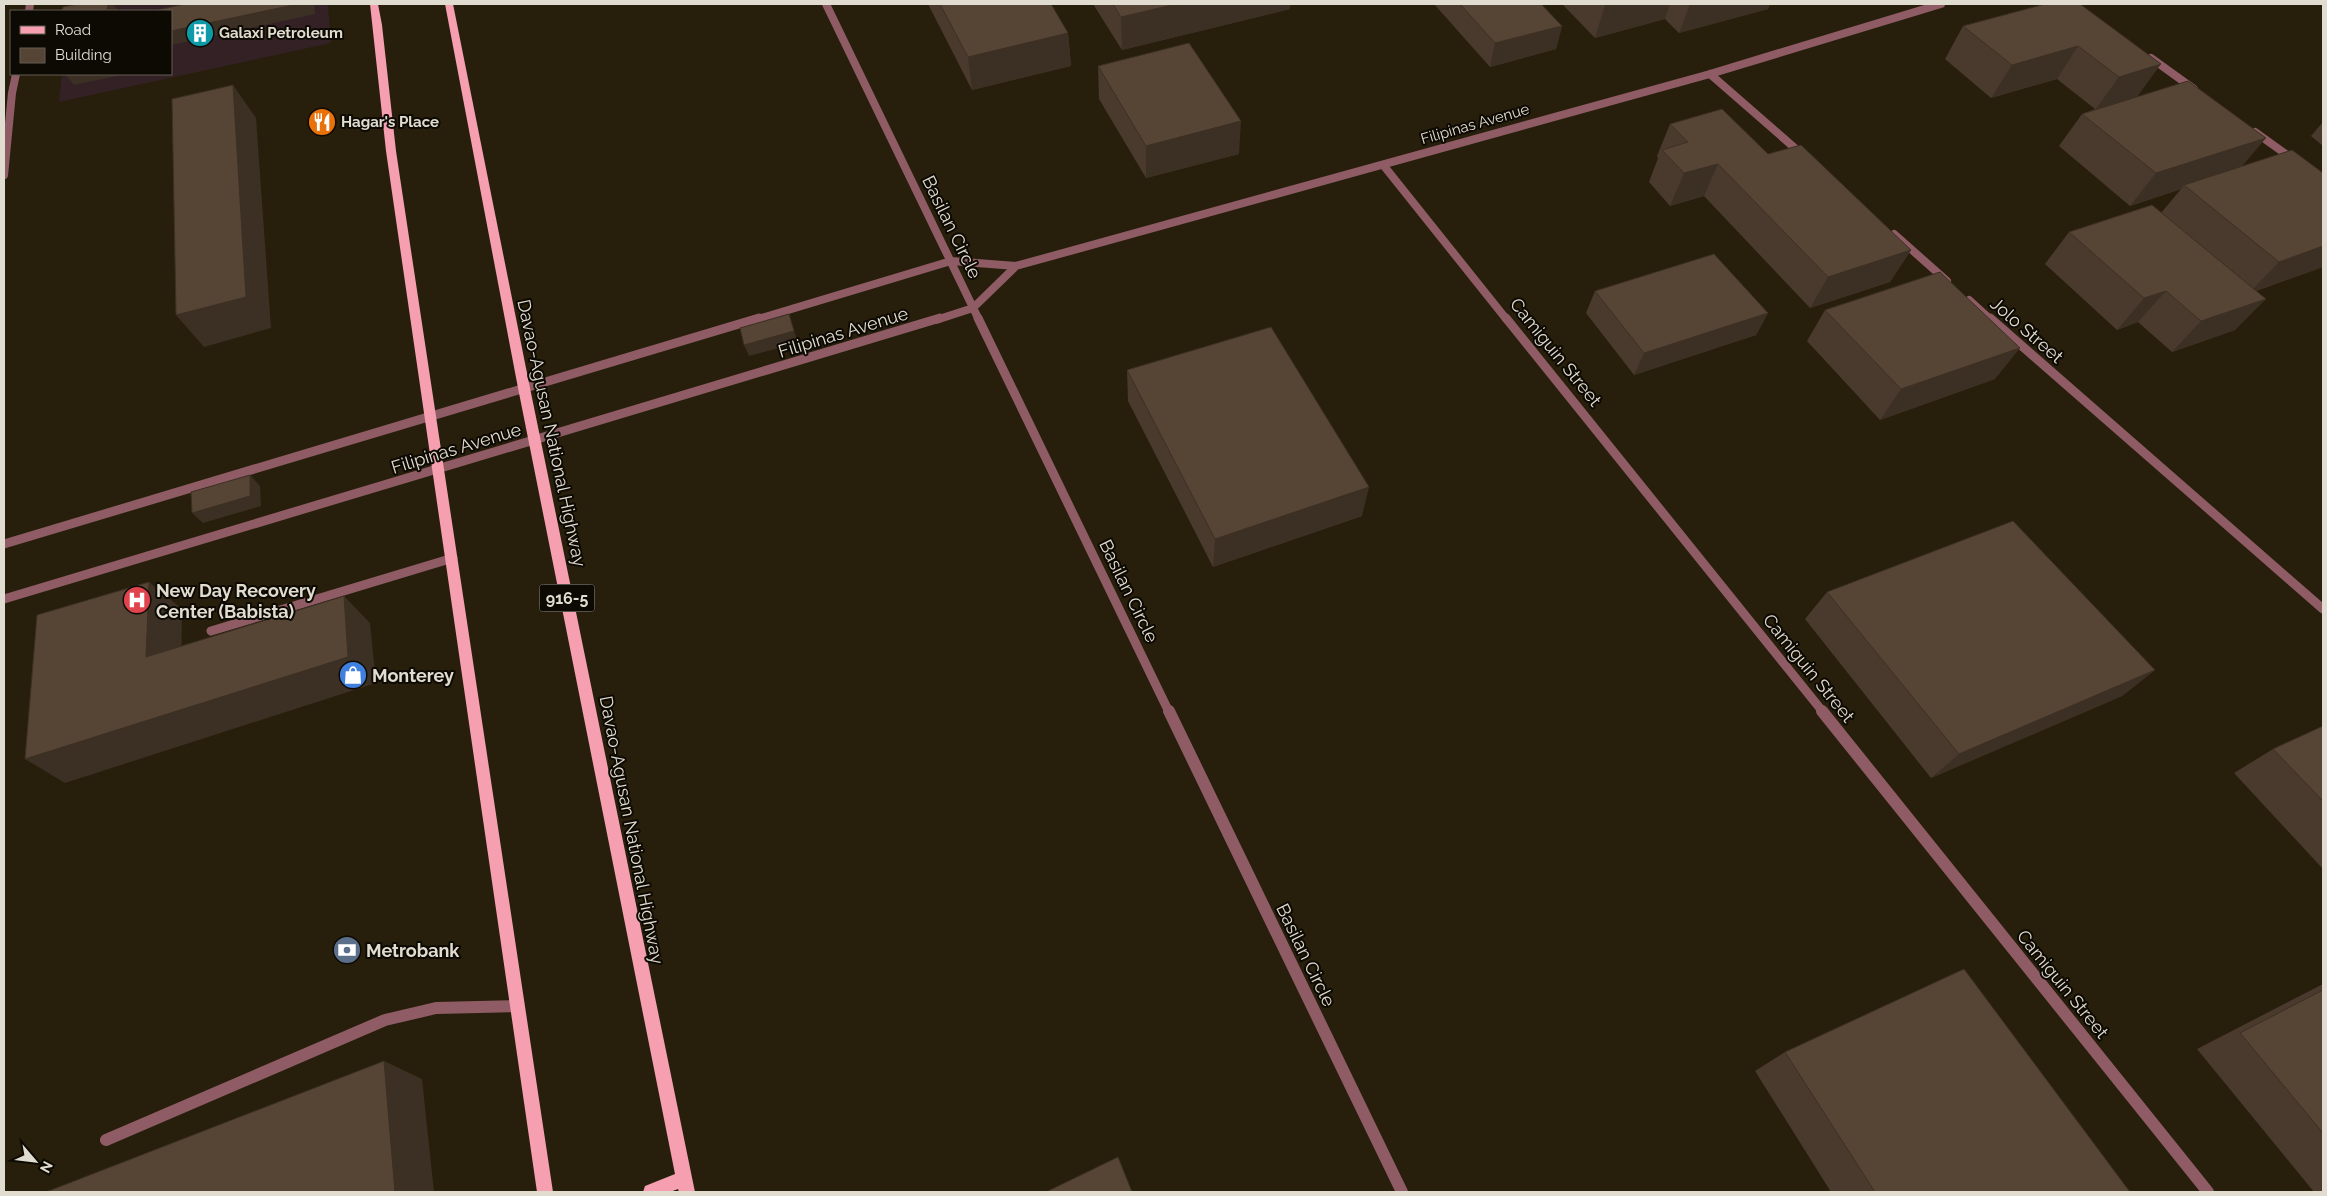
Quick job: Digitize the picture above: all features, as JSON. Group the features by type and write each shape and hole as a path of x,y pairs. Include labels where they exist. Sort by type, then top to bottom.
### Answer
{"main road":[{"path":"374,4 380,38 393,167 440,470 545,1192"},
{"name":"Davao-Agusan National Highway","path":"449,4 524,388 685,1185"},
{"path":"651,1192 685,1185"}],"street":[{"name":"Basilan Circle","path":"826,4 1402,1192"},
{"name":"Filipinas Avenue","path":"4,544 951,262 1016,266 1384,166 1710,74 1941,4"},
{"path":"2148,55 2204,95"},
{"path":"1710,74 1815,166"},
{"path":"4,175 8,93 16,75"},
{"path":"2251,129 2299,164"},
{"name":"Camiguin Street","path":"1384,166 2208,1192"},
{"path":"1890,231 1957,290"},
{"name":"Filipinas Avenue","path":"4,599 440,470 973,308 1016,266"},
{"name":"Jolo Street","path":"1964,296 2323,610"},
{"path":"211,631 453,558"},
{"path":"106,1140 385,1020 436,1008 518,1006"}],"shaded area":[{"path":"72,4 328,4 331,43 59,102 62,75 172,75 172,10 71,10"}],"building":[{"path":"78,4 108,4 107,10 62,10 63,7"},
{"path":"185,4 298,4 172,31 172,10 157,10"},
{"path":"940,4 1051,4 1068,33 968,57"},
{"path":"1113,4 1176,4 1121,17"},
{"path":"1460,4 1541,4 1562,26 1495,43"},
{"path":"2045,4 2080,4 2161,64 2119,77 2078,46 2012,65 1963,26"},
{"path":"1189,43 1241,121 1146,146 1098,66"},
{"path":"2188,81 2266,138 2156,173 2082,114"},
{"path":"233,85 246,297 176,315 172,99"},
{"path":"1722,109 1768,154 1801,145 1911,250 1828,277 1718,164 1684,173 1662,150 1688,142 1670,124"},
{"path":"2292,150 2323,173 2323,246 2279,262 2184,185"},
{"path":"2152,205 2266,299 2201,321 2166,291 2144,298 2069,232"},
{"path":"1714,254 1768,313 1644,353 1595,291"},
{"path":"1940,272 2020,348 1901,389 1825,310"},
{"path":"789,314 794,331 744,345 740,328"},
{"path":"1271,327 1369,487 1215,539 1127,370"},
{"path":"250,475 250,496 192,513 191,492"},
{"path":"2013,521 2155,670 1959,754 1827,592"},
{"path":"149,582 146,657 344,596 348,657 25,759 37,615"},
{"path":"2323,726 2323,801 2273,749"},
{"path":"1964,969 2130,1192 1875,1192 1785,1052"},
{"path":"2323,990 2323,1133 2240,1033"},
{"path":"384,1061 395,1192 46,1192"},
{"path":"1118,1157 1132,1192 1046,1192"}],"place":[{"name":"Galaxi Petroleum","path":"200,33"},
{"name":"Hagar's Place","path":"322,122"},
{"name":"New Day Recovery Center (Babista)","path":"137,600"},
{"name":"Monterey","path":"353,675"},
{"name":"Metrobank","path":"347,950"}]}
